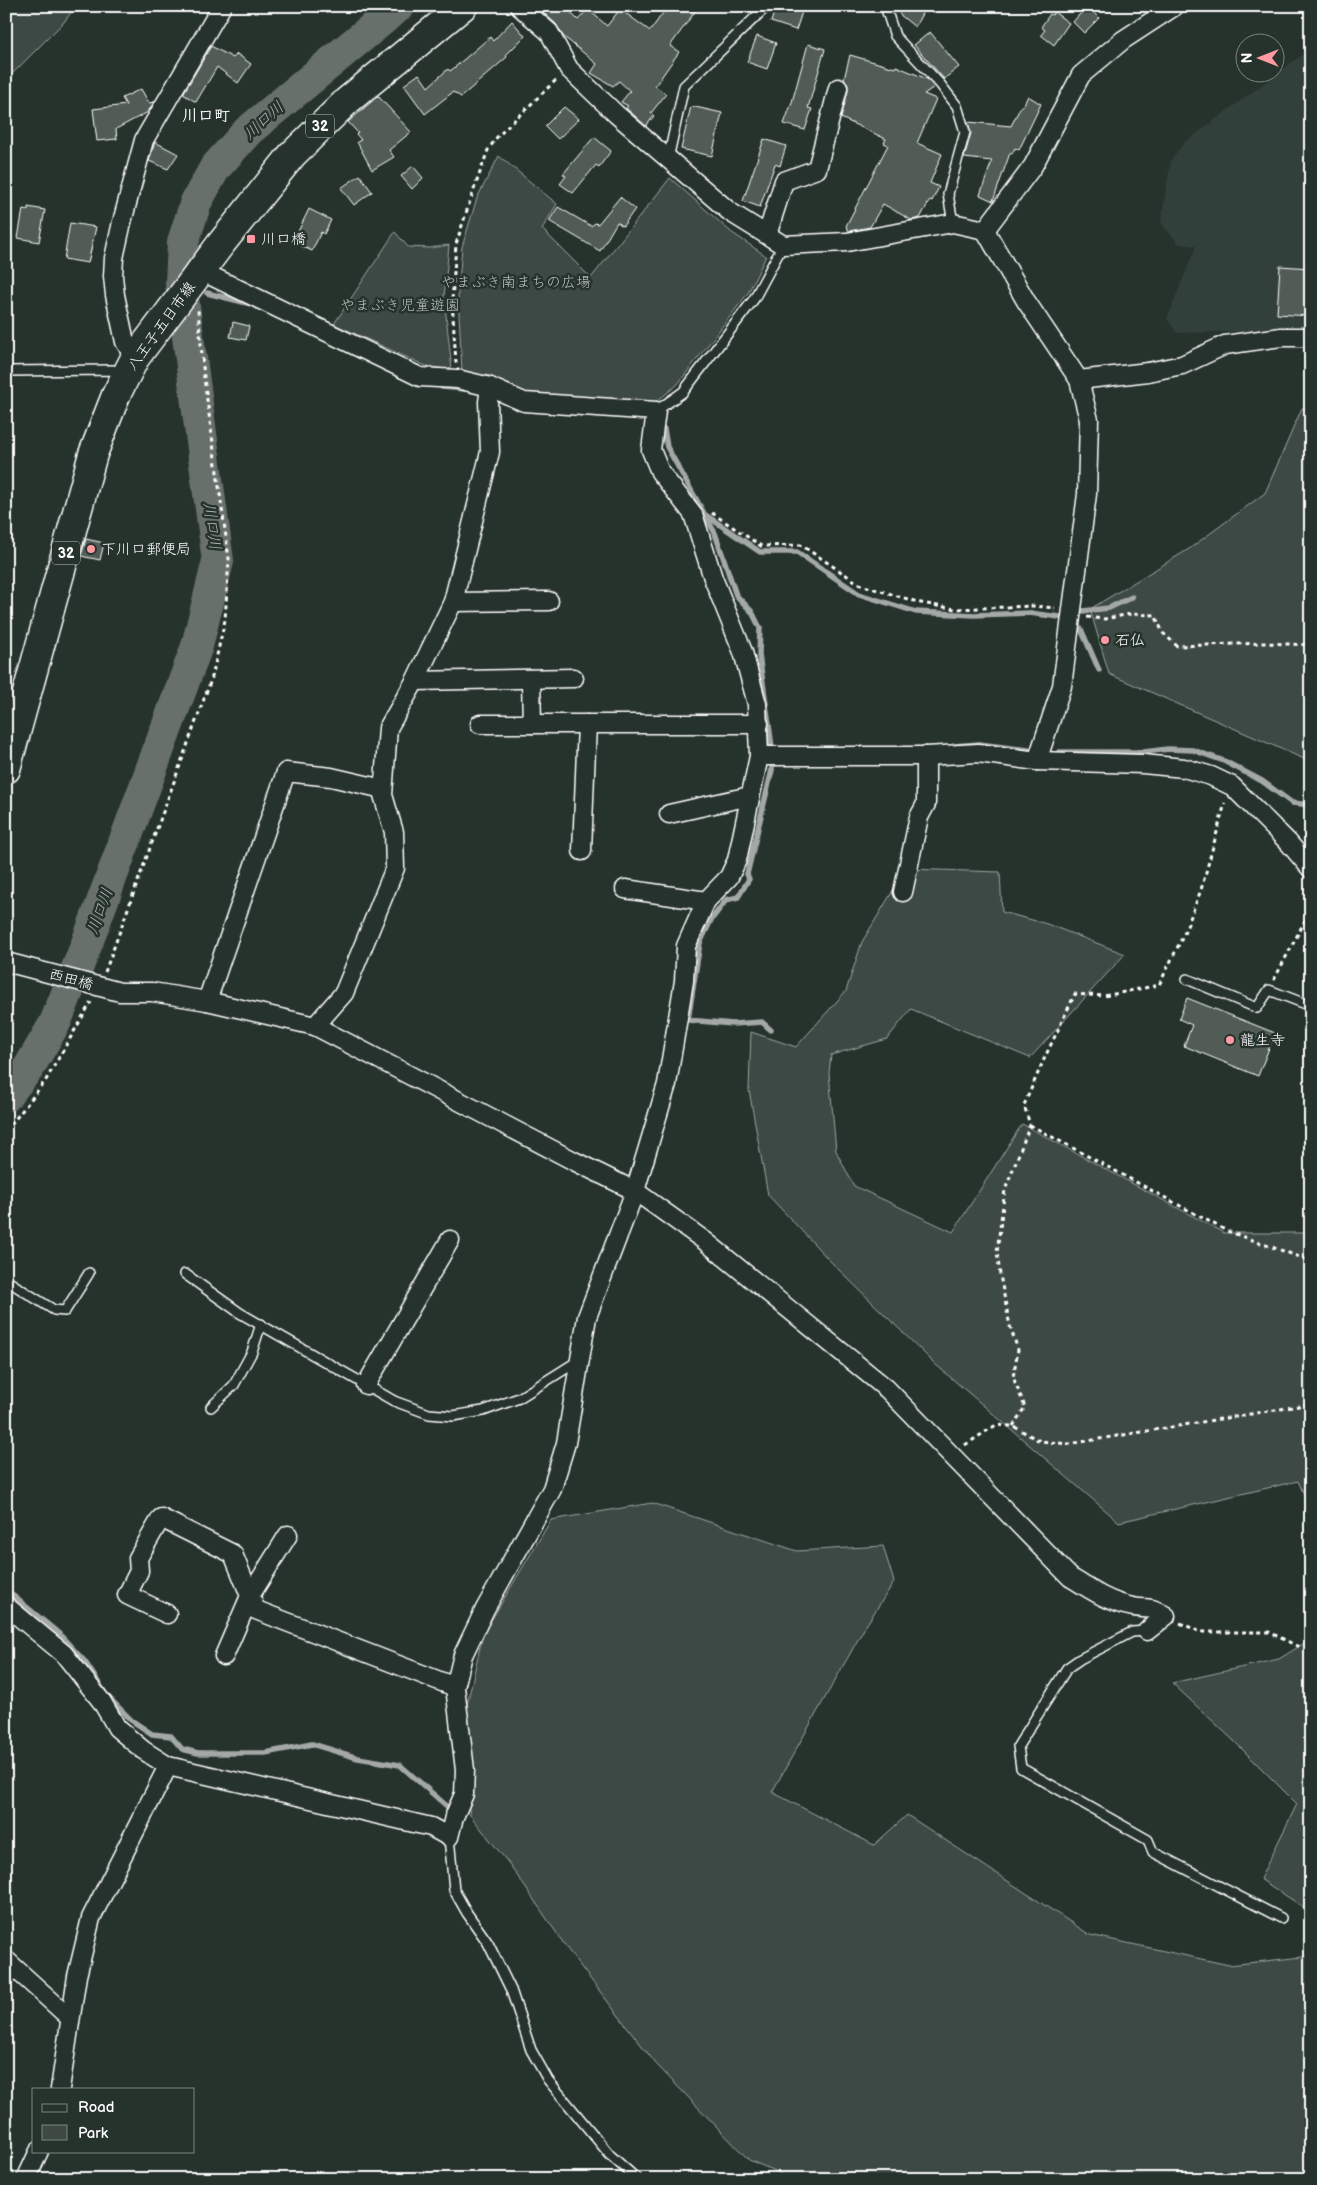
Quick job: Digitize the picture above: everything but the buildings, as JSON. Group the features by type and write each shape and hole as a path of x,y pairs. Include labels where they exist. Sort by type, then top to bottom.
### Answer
{"main road":[{"name":"八王子五日市線","path":"6,769 18,713 93,454 110,408 135,359 264,188 324,122 464,6"}],"street":[{"path":"135,359 125,342 112,276 122,222 144,140 222,6"},
{"path":"519,6 549,32 569,69 616,114 730,212 783,245 847,242 953,223 985,230 1026,301 1079,380 1089,420 1087,485 1062,686 1037,761"},
{"path":"985,230 1032,166 1081,75 1123,40 1176,6"},
{"path":"767,235 784,181 817,169 838,88"},
{"path":"6,1606 64,1654 102,1702 117,1728 143,1750 168,1766 431,1827 450,1838 454,1817 464,1794 465,1778 455,1686 463,1655 485,1609 552,1489 566,1443 587,1317 635,1191 667,1084 684,981 686,946 706,901 729,877 737,860 760,756 756,704 743,652 713,578 693,514 660,472 651,450 656,411 524,402 490,387 457,379 420,377 201,270"},
{"path":"1079,380 1148,372 1182,365 1225,345 1281,337 1311,337"},
{"path":"315,1026 344,993 395,868 394,832 383,795 388,728 415,681 453,602 490,452 488,402 490,387"},
{"path":"453,602 549,601"},
{"path":"415,681 574,678"},
{"path":"531,679 532,724"},
{"path":"480,724 759,724"},
{"path":"582,851 587,724"},
{"path":"760,756 926,756 978,753 1037,761 1143,764 1184,768 1211,776 1232,786 1252,804 1311,869"},
{"path":"903,892 918,817 926,804 926,756"},
{"path":"208,1001 286,772 331,777 383,788"},
{"path":"669,814 750,796"},
{"path":"625,889 706,901"},
{"name":"西田橋","path":"6,962 120,992 152,992 208,1001 315,1026 635,1191 706,1241 887,1389 1070,1577 1100,1596 1133,1607 1153,1608 1166,1616"},
{"path":"366,1385 450,1240"},
{"path":"168,1614 127,1595 139,1571 138,1558 161,1518 232,1554 256,1610 455,1686"},
{"path":"224,1656 250,1596 288,1535"},
{"path":"1147,1630 1166,1616"},
{"path":"60,2088 67,2054 70,2018 91,1918 168,1766"},
{"path":"6,1960 70,2018"},
{"path":"26,2179 39,2152"}],"lane":[{"path":"668,159 684,86 767,6"},
{"path":"885,6 895,36 940,84 957,106 965,132 948,194 953,223"},
{"path":"656,411 683,392 754,299 783,245"},
{"path":"6,371 112,370 135,359"},
{"path":"1186,979 1257,1008 1270,990 1311,1006"},
{"path":"6,1280 54,1310 65,1311 89,1273"},
{"path":"185,1274 240,1313 394,1401 430,1414 453,1416 484,1411 519,1398 579,1361"},
{"path":"211,1407 234,1385 252,1352 262,1324"},
{"path":"1147,1630 1132,1632 1080,1658 1067,1668 1018,1746 1021,1768 1148,1840 1153,1852 1281,1918"},
{"path":"450,1838 454,1890 488,1943 511,1990 535,2057 548,2080 610,2155 637,2179"}],"path":[{"path":"457,379 452,301 456,244 485,158 497,137 569,69"},
{"path":"6,1131 46,1080 100,987 212,677 225,620 229,559 204,378 199,303"},
{"path":"705,509 761,546 801,545 861,585 921,603 955,609 1032,606 1070,610 1085,617 1104,619 1131,614 1156,615 1163,634 1177,646 1265,643 1311,645"},
{"path":"1013,1426 1025,1407 1013,1377 1018,1350 1006,1307 997,1252 1005,1190 1030,1125 1024,1105 1075,994 1104,996 1159,985 1184,934 1200,890 1221,811"},
{"path":"1280,967 1311,909"},
{"path":"1030,1125 1227,1231 1311,1261"},
{"path":"951,1453 996,1425 1013,1426 1040,1441 1069,1444 1311,1404"},
{"path":"1166,1616 1201,1632 1269,1632 1301,1648"}],"shaded area":[{"path":"1311,48 1311,330 1177,333 1167,319 1196,246 1179,244 1161,223 1171,160 1184,143 1266,82 1284,82 1284,68"}],"green space":[{"path":"6,6 76,6 64,22 9,77 6,77"},
{"name":"やまぶき南まちの広場","path":"499,156 557,204 542,229 591,278 670,178 731,232 766,256 748,293 677,385 648,408 522,399 491,376 462,372 458,294 462,247 477,198"},
{"name":"やまぶき児童遊園","path":"395,232 408,247 430,248 449,245 444,297 452,370 426,366 334,324"},
{"path":"1311,407 1311,762 1109,674 1090,609 1189,549 1265,493 1302,408"},
{"path":"906,869 1000,872 1002,912 1047,924 1125,954 1030,1058 911,1009 887,1039 831,1055 829,1073 836,1151 854,1186 953,1232 1022,1124 1224,1233 1311,1233 1311,1510 1298,1481 1119,1522 935,1364 831,1262 768,1195 749,1090 751,1032 796,1047 846,991 862,942"},
{"path":"652,1503 797,1551 883,1546 894,1582 865,1627 772,1792 874,1845 907,1815 1090,1935 1229,1965 1311,1956 1311,2179 793,2179 749,2160 656,2064 571,1954 510,1865 470,1815 458,1744 483,1634 551,1520"},
{"path":"1311,1639 1311,1912 1260,1879 1297,1804 1172,1683 1279,1659"}],"waterway":[{"name":"川口川","path":"6,1096 28,1069 55,1023 84,951 197,646 218,561 181,284 183,242 196,202 215,168 248,131 399,6"},
{"path":"207,293 251,304"},
{"path":"442,387 465,389"},
{"path":"664,429 667,447 715,533 736,595 752,612 760,628 759,655 772,747 772,770 747,874 749,879 738,897 726,900 711,920 700,943 688,1020 733,1024 762,1022 771,1030"},
{"path":"707,516 760,552 797,552 859,594 916,612 974,615 1029,613 1060,617"},
{"path":"1083,611 1109,608 1132,597"},
{"path":"1081,629 1099,670"},
{"path":"954,746 979,744 1029,750"},
{"path":"1059,752 1193,750 1224,761 1262,781 1292,803 1311,805"},
{"path":"6,1590 57,1632 85,1662 107,1696 131,1720 152,1734 171,1736 182,1749 198,1753 265,1753 312,1744 358,1758 400,1765 449,1808"}],"place":[{"name":"川口橋","path":"251,239"},
{"name":"下川口郵便局","path":"91,549"},
{"name":"石仏","path":"1105,640"},
{"name":"龍生寺","path":"1230,1040"}],"district":[{"name":"川口町","path":"206,115"}]}
